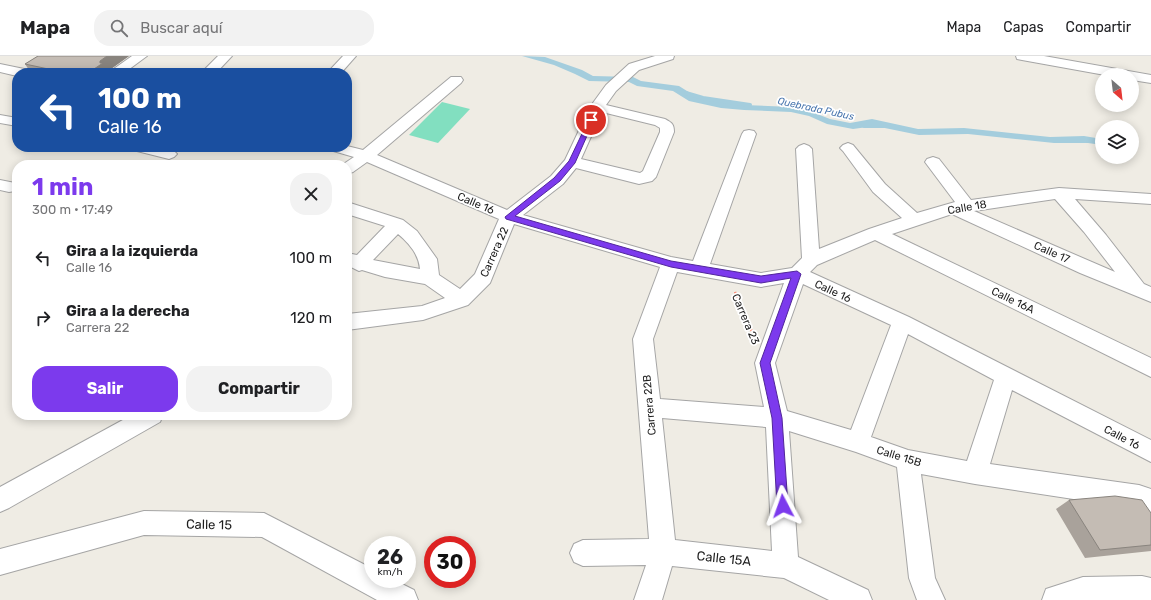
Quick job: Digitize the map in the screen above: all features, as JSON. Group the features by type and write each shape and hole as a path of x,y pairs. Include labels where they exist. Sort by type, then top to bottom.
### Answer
{"street":[{"path":"123,68 141,56"},
{"path":"213,68 226,56"},
{"path":"339,68 350,56"},
{"name":"Carrera 22","path":"352,321 423,313 461,300 483,278 509,217 557,180 572,162 597,107 611,88 634,67 668,56"},
{"path":"1022,56 1095,69"},
{"path":"0,68 12,70"},
{"path":"1139,77 1151,79"},
{"path":"352,166 456,80"},
{"path":"572,162 639,178 646,177 650,173 667,132 667,126 660,122 597,107"},
{"path":"0,119 12,121"},
{"path":"699,269 748,134"},
{"path":"848,148 879,188 914,220"},
{"path":"804,149 804,267"},
{"path":"160,152 169,154"},
{"name":"Calle 16","path":"352,152 366,156 509,217 671,264 761,280 804,267 902,322 1151,452"},
{"name":"Calle 17","path":"933,162 960,207 1087,268 1144,292"},
{"path":"1059,194 1094,232 1144,292"},
{"name":"Calle 18","path":"804,267 875,232 960,207 1059,194 1151,199"},
{"path":"352,210 397,224 411,235 428,259 430,278"},
{"path":"353,262 397,224"},
{"name":"Calle 16A","path":"875,232 1151,368"},
{"path":"353,262 430,278 461,300"},
{"name":"Carrera 22B","path":"662,552 643,339 671,264"},
{"name":"Carrera 23","path":"765,363 804,267"},
{"path":"858,442 902,322"},
{"path":"765,363 777,418 786,565"},
{"path":"975,473 1006,376"},
{"name":"Calle 15B","path":"649,408 777,418 858,442 908,462 1139,497 1151,501"},
{"path":"0,500 143,420"},
{"path":"908,462 922,578 931,600"},
{"name":"Calle 15","path":"0,562 144,523 264,526 404,600"},
{"path":"648,600 662,552"},
{"name":"Calle 15A","path":"583,553 662,552 786,565 858,600"},
{"path":"1056,600 1083,592 1148,589"}],"path":[{"name":"Carrera 23","path":"728,275 765,363"}],"green space":[{"path":"442,102 470,109 438,143 409,135"}],"water":[{"path":"522,56 545,57 582,70 593,76 633,77 641,81 679,86 695,96 723,102 743,105 792,107 812,112 830,119 850,123 872,119 918,129 964,128 1050,137 1084,136 1095,138 1095,144 1054,143 968,134 919,135 875,126 853,129 827,124 809,116 791,112 721,108 689,101 673,91 637,86 629,82 589,81 554,65"}],"building":[{"path":"38,56 107,56 100,61 100,63 103,63 96,68 44,68 25,64"},
{"path":"1115,496 1142,500 1151,513 1151,545 1100,550 1069,500"}],"waterway":[{"name":"Quebrada Pubus","path":"686,93 703,98 750,105"},
{"name":"Quebrada Pubus","path":"864,126 884,126"}],"route":[{"path":"591,120 572,162 557,180 509,217 671,264 761,280 797,274 765,363 777,418 783,506"}]}
